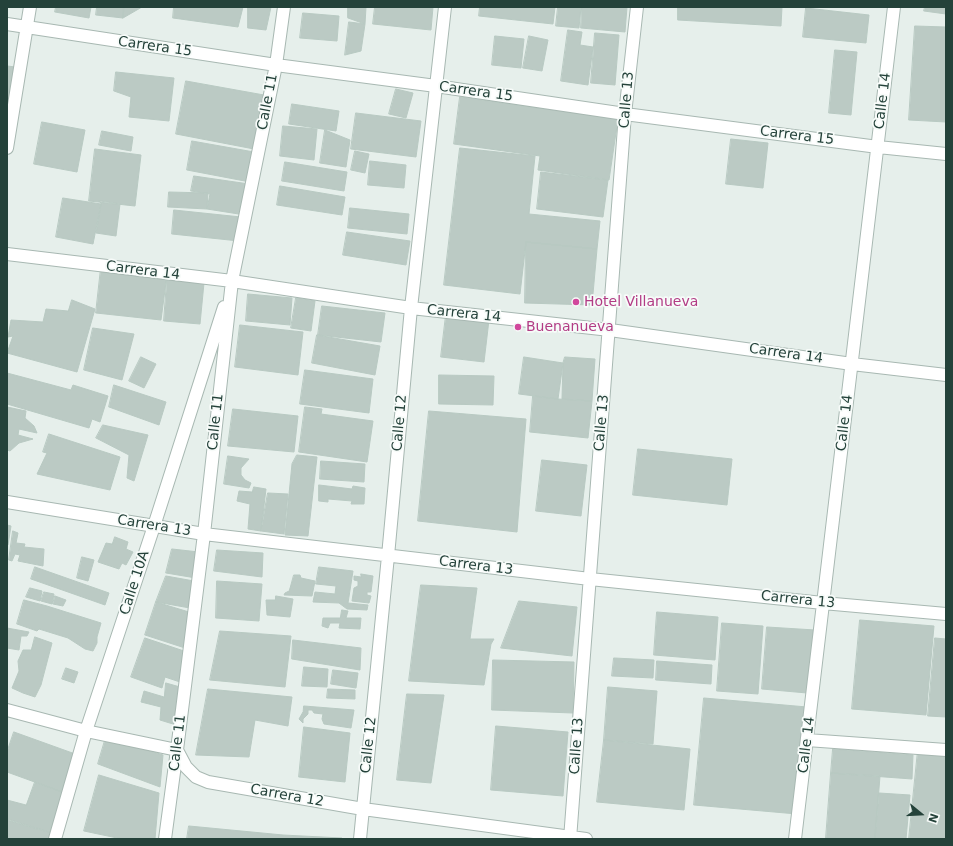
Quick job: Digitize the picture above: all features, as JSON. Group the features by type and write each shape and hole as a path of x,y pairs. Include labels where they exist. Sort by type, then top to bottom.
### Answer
{"street":[{"path":"7,148 30,7"},
{"name":"Calle 11","path":"164,839 177,750 204,534 232,281 276,65 284,7"},
{"name":"Calle 12","path":"360,839 411,308 445,7"},
{"name":"Calle 13","path":"570,838 610,330 625,114 637,7"},
{"name":"Calle 14","path":"796,839 894,7"},
{"name":"Carrera 15","path":"7,24 276,65 436,86 625,114 878,147 946,154"},
{"name":"Carrera 14","path":"7,254 232,281 411,308 610,330 852,364 946,375"},
{"name":"Calle 10A","path":"55,839 86,731 154,526 232,281"},
{"name":"Carrera 13","path":"7,502 204,534 388,556 590,579 946,614"},
{"path":"7,710 86,731 177,750"},
{"path":"807,740 946,750"},
{"name":"Carrera 12","path":"177,750 186,767 196,777 208,782 363,809 586,839"}],"building":[{"path":"56,7 91,7 89,18 55,12"},
{"path":"97,7 124,7 123,18 96,15"},
{"path":"124,7 142,7 123,18"},
{"path":"174,7 243,7 238,27 173,18"},
{"path":"248,7 271,7 266,30 248,28"},
{"path":"348,7 366,7 365,24 348,18"},
{"path":"375,7 433,7 431,30 373,24"},
{"path":"480,7 555,7 553,24 479,16"},
{"path":"558,7 581,7 579,28 556,26"},
{"path":"582,7 627,7 625,32 581,28"},
{"path":"678,7 782,7 781,26 678,20"},
{"path":"925,7 946,7 946,14 924,11"},
{"path":"806,8 869,15 866,43 803,37"},
{"path":"303,13 339,16 337,41 300,38"},
{"path":"349,22 365,24 361,51 345,55"},
{"path":"915,26 946,27 946,122 909,120"},
{"path":"568,30 582,32 580,45 593,47 588,85 561,81"},
{"path":"595,33 619,35 615,85 591,83"},
{"path":"495,36 524,39 521,68 492,65"},
{"path":"529,36 548,40 542,71 523,68"},
{"path":"835,50 857,52 851,115 829,113"},
{"path":"7,66 16,67 11,98 7,98"},
{"path":"116,72 174,78 169,121 129,117 131,97 114,91"},
{"path":"186,81 264,95 254,149 176,134"},
{"path":"396,89 413,93 406,118 389,114"},
{"path":"460,97 618,119 609,180 538,170 540,156 454,144"},
{"path":"292,104 339,111 336,131 289,124"},
{"path":"356,113 421,121 416,157 351,149"},
{"path":"42,122 85,130 77,172 34,164"},
{"path":"283,126 317,129 314,160 280,156"},
{"path":"325,130 350,140 346,167 320,163"},
{"path":"102,131 133,137 131,151 99,145"},
{"path":"731,139 768,143 763,188 726,184"},
{"path":"192,141 254,152 250,182 187,170"},
{"path":"460,148 535,156 529,214 600,221 597,249 526,242 520,294 444,285"},
{"path":"95,149 141,155 135,206 89,201"},
{"path":"355,151 369,154 365,173 351,170"},
{"path":"370,161 406,165 404,188 368,185"},
{"path":"285,162 347,172 344,191 282,181"},
{"path":"541,172 608,180 603,217 537,209"},
{"path":"194,176 249,184 245,215 207,209 210,194 191,191"},
{"path":"280,186 345,197 342,215 277,205"},
{"path":"169,192 208,193 207,209 168,207"},
{"path":"63,198 101,204 93,244 56,237"},
{"path":"100,201 120,204 116,236 96,233 101,204"},
{"path":"350,208 409,214 407,234 348,228"},
{"path":"174,210 241,217 239,241 172,234"},
{"path":"347,232 410,241 406,265 343,255"},
{"path":"526,242 597,249 592,305 525,303"},
{"path":"101,268 167,275 161,320 96,313"},
{"path":"167,280 204,283 200,324 164,321"},
{"path":"248,294 292,298 290,325 246,321"},
{"path":"296,298 315,301 311,331 291,328"},
{"path":"72,300 95,309 77,372 7,353 13,336 8,337 11,320 43,322 46,309 68,311"},
{"path":"322,306 385,313 381,342 318,335"},
{"path":"446,315 489,320 484,362 441,357"},
{"path":"240,325 303,332 298,375 235,367"},
{"path":"93,328 134,334 122,380 84,370"},
{"path":"317,335 380,346 375,375 312,363"},
{"path":"141,357 156,364 144,388 129,381"},
{"path":"524,357 563,363 558,399 519,394"},
{"path":"565,357 595,359 592,401 562,399 563,363"},
{"path":"305,370 373,379 369,413 300,404"},
{"path":"7,373 71,390 73,385 108,396 100,422 92,419 89,428 7,404"},
{"path":"439,375 494,376 493,405 439,404"},
{"path":"114,385 166,402 159,425 109,407"},
{"path":"533,396 592,401 588,438 530,432"},
{"path":"7,407 26,411 25,418 34,426 37,433 19,429 18,435 33,439 19,443 10,451 7,450"},
{"path":"305,407 322,409 321,414 373,421 367,462 299,452"},
{"path":"233,409 298,416 294,452 228,446"},
{"path":"429,411 526,419 517,532 418,521"},
{"path":"103,425 148,435 134,481 127,478 129,455 96,438"},
{"path":"49,434 120,457 110,490 37,474 47,453 43,452"},
{"path":"638,449 732,459 727,505 633,495"},
{"path":"297,455 317,457 308,536 285,535 292,464"},
{"path":"228,456 249,459 241,468 241,475 245,480 251,483 249,488 224,484"},
{"path":"542,460 587,465 581,516 536,511"},
{"path":"321,461 365,464 364,482 320,479"},
{"path":"319,485 352,489 353,486 365,488 364,504 351,504 352,501 328,499 328,502 319,501"},
{"path":"254,487 266,489 261,531 248,529 250,504 237,501 239,491 252,492"},
{"path":"268,493 288,494 284,534 261,531"},
{"path":"7,525 11,526 8,545 7,545"},
{"path":"13,531 18,533 16,543 25,544 24,547 44,549 43,566 18,561 20,555 15,554 12,561 9,560"},
{"path":"115,537 128,542 126,549 133,552 126,565 122,563 119,569 98,562 106,543 112,544"},
{"path":"172,549 199,552 196,578 166,573"},
{"path":"217,550 263,553 262,577 214,571"},
{"path":"82,557 94,560 88,581 77,578"},
{"path":"35,567 109,593 105,605 31,579"},
{"path":"319,567 353,571 348,603 368,605 367,610 347,609 339,603 313,602 315,592 335,594 336,586 316,584"},
{"path":"361,574 373,576 371,592 367,592 367,595 371,596 369,603 352,601 354,588 358,586 358,581 354,580 354,576 361,577"},
{"path":"294,575 300,575 301,578 315,581 312,596 284,595 289,591"},
{"path":"166,576 194,581 190,608 156,602"},
{"path":"217,581 262,584 259,621 216,618"},
{"path":"421,585 477,588 470,639 494,639 491,644 484,685 409,681"},
{"path":"30,588 42,591 40,601 26,597"},
{"path":"44,592 54,594 52,604 41,601"},
{"path":"55,596 66,600 63,606 53,604"},
{"path":"276,596 293,599 290,617 267,615 266,600 275,600"},
{"path":"24,600 101,623 97,643 93,651 85,649 68,638 39,629 37,631 17,624"},
{"path":"519,601 577,607 572,656 501,648"},
{"path":"156,602 189,612 185,648 145,635"},
{"path":"342,610 348,611 346,618 361,618 360,629 339,628 340,623 330,623 328,628 322,626 323,618 340,618"},
{"path":"657,612 718,617 715,660 654,655"},
{"path":"860,620 934,626 926,715 852,709"},
{"path":"722,623 763,626 758,694 717,691"},
{"path":"767,627 815,630 807,693 762,689"},
{"path":"7,628 29,632 27,636 21,636 19,650 7,648"},
{"path":"220,631 291,636 285,687 210,680"},
{"path":"35,637 52,643 41,685 35,697 12,688 19,671 18,661 23,650 31,650"},
{"path":"145,638 184,651 180,682 165,677 162,688 131,677"},
{"path":"935,638 946,639 946,717 928,716"},
{"path":"293,640 361,648 360,670 292,659"},
{"path":"614,658 654,660 653,678 612,676"},
{"path":"493,660 574,662 573,713 492,710"},
{"path":"657,661 712,665 711,684 656,680"},
{"path":"304,667 328,669 327,687 302,686"},
{"path":"66,668 78,672 74,683 62,679"},
{"path":"333,670 358,673 356,688 331,684"},
{"path":"166,683 180,687 173,724 160,720 161,707 141,702 144,691 164,697"},
{"path":"608,687 657,691 653,744 604,740"},
{"path":"208,689 292,697 288,726 255,720 249,757 196,755"},
{"path":"328,689 355,690 355,699 327,698"},
{"path":"407,694 444,695 431,783 397,780"},
{"path":"704,698 807,707 797,814 694,805"},
{"path":"304,706 354,710 351,728 324,724 322,719 323,714 314,713 312,710 308,710 308,714 303,719 303,723 299,719 303,712"},
{"path":"496,726 568,732 563,796 491,790"},
{"path":"304,727 350,733 345,782 299,777"},
{"path":"14,732 78,755 65,793 7,772 7,752"},
{"path":"106,737 163,755 160,787 98,764"},
{"path":"604,740 690,749 684,810 597,802"},
{"path":"833,749 913,755 912,779 831,773"},
{"path":"918,750 946,753 946,839 909,839"},
{"path":"831,773 880,776 875,839 826,838"},
{"path":"99,775 159,793 155,839 122,839 84,831"},
{"path":"35,782 65,793 52,833 7,819 7,800 26,805"},
{"path":"879,793 910,795 906,839 875,839"},
{"path":"7,820 52,833 50,839 7,839"},
{"path":"189,826 283,835 343,839 187,839"}],"place":[{"name":"Hotel Villanueva","path":"576,302"},
{"name":"Buenanueva","path":"518,327"}]}
